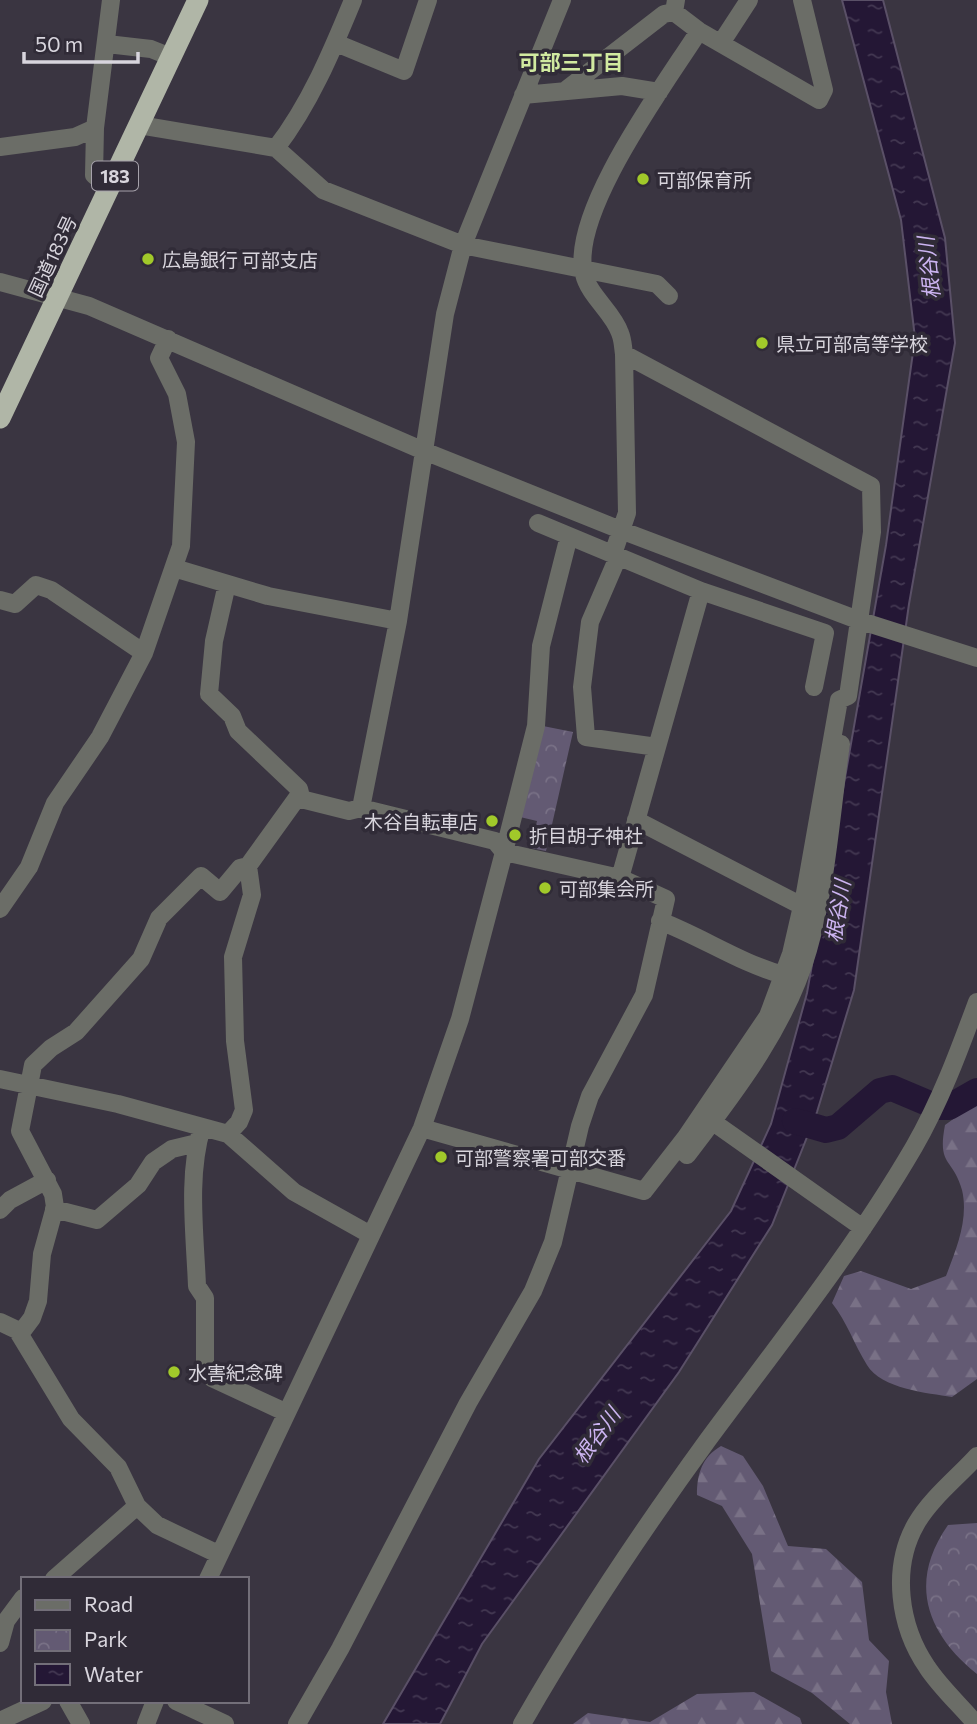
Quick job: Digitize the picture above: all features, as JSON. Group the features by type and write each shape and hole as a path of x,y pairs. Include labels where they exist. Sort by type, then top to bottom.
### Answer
{"highway":[{"name":"国道183号","path":"0,418 198,0"}],"street":[{"path":"109,188 94,175 95,128 111,0"},
{"path":"276,148 296,122 336,43 353,0"},
{"path":"336,43 404,71 428,0"},
{"path":"721,43 749,0"},
{"path":"566,90 675,6 699,31 819,100 824,90 802,0"},
{"path":"361,808 398,621 445,314 463,245 523,95 555,2"},
{"path":"657,747 586,737 582,687 590,622 615,555 627,513 624,354 620,332 584,275 582,256 599,193 699,31"},
{"path":"107,44 151,49 172,57"},
{"path":"523,95 622,86 659,92"},
{"path":"139,125 276,148 323,190 463,245 657,284 669,296"},
{"path":"0,147 75,138 95,128"},
{"path":"0,282 89,306 424,451 623,531 864,622 977,658"},
{"path":"0,908 29,867 55,803 100,737 144,653 181,547 186,497 186,442 177,394 159,358 168,339"},
{"path":"624,354 872,486 872,532 864,622 848,696 820,893 808,950 792,994 763,1050 718,1125 644,1191"},
{"path":"538,523 701,591 825,633 814,687"},
{"path":"209,1577 369,1234 422,1128 460,1019 536,726 541,646 569,536"},
{"path":"174,568 268,596 398,621"},
{"path":"227,584 214,641 209,694 232,716 238,731 299,789 301,797"},
{"path":"0,600 15,604 36,585 51,590 144,653"},
{"path":"620,878 701,591"},
{"path":"644,1191 686,1137 768,1016 783,975 802,906 828,749 839,700 848,696"},
{"path":"20,1334 32,1318 38,1301 42,1254 54,1209 53,1194 47,1180 20,1131 26,1085 33,1065 51,1048 76,1032 141,959 159,918 201,876 220,892 240,868 248,866 297,797 349,811 361,808 495,841 504,852 620,878 666,899 644,995 590,1096 553,1242 533,1291 468,1403 340,1649 297,1724"},
{"path":"636,820 802,906"},
{"path":"228,1134 239,1122 244,1110 235,1041 233,957 252,894 248,866"},
{"path":"660,921 695,934 737,958 783,975"},
{"path":"522,1724 605,1587 915,1145 977,1002"},
{"path":"0,1079 200,1135 228,1134 293,1192 369,1234"},
{"path":"718,1125 860,1226"},
{"path":"422,1128 644,1191"},
{"path":"54,1209 97,1220 138,1185 153,1162 200,1135"},
{"path":"200,1135 194,1179 197,1286 205,1298 205,1369 212,1378 285,1412"},
{"path":"0,1210 10,1200 47,1180"},
{"path":"0,1322 20,1334 71,1419 118,1467 137,1506 157,1525 218,1554"},
{"path":"976,1724 927,1668 913,1643 901,1596 907,1545 917,1522 977,1455"},
{"path":"59,1577 137,1506"},
{"path":"0,1643 6,1621 21,1601"},
{"path":"0,1721 39,1703"},
{"path":"69,1703 81,1724"},
{"path":"146,1724 154,1703"},
{"path":"180,1703 225,1724"}],"green space":[{"path":"543,726 573,732 546,851 531,848 537,821 520,817"},
{"path":"977,1102 977,1379 952,1397 894,1385 874,1373 832,1303 844,1276 861,1271 911,1289 946,1276 963,1223 964,1201 958,1179 944,1155 945,1125"},
{"path":"721,1446 743,1456 763,1486 788,1546 826,1549 862,1582 869,1640 889,1661 886,1692 892,1724 850,1724 812,1693 771,1671 752,1554 722,1506 697,1495 702,1467 709,1455"},
{"path":"977,1523 977,1674 959,1658 935,1624 928,1606 926,1586 928,1567 948,1525"},
{"path":"754,1692 800,1718 802,1724 573,1724 588,1713 650,1722 697,1694"}],"water":[{"name":"根谷川","path":"842,0 883,0 945,238 955,343 909,604 854,990 817,1112 772,1225 679,1372 482,1644 440,1724 383,1724 539,1459 731,1211 771,1124 807,993 886,545 915,338 901,220"}],"waterway":[{"path":"795,1121 826,1130 838,1127 880,1091 892,1088 937,1107 949,1107 977,1091"}],"place":[{"name":"可部保育所","path":"643,179"},
{"name":"広島銀行 可部支店","path":"148,259"},
{"name":"県立可部高等学校","path":"762,343"},
{"name":"木谷自転車店","path":"492,821"},
{"name":"折目胡子神社","path":"515,835"},
{"name":"可部集会所","path":"545,888"},
{"name":"可部警察署可部交番","path":"441,1157"},
{"name":"水害紀念碑","path":"174,1372"}],"district":[{"name":"可部三丁目","path":"571,61"}]}
